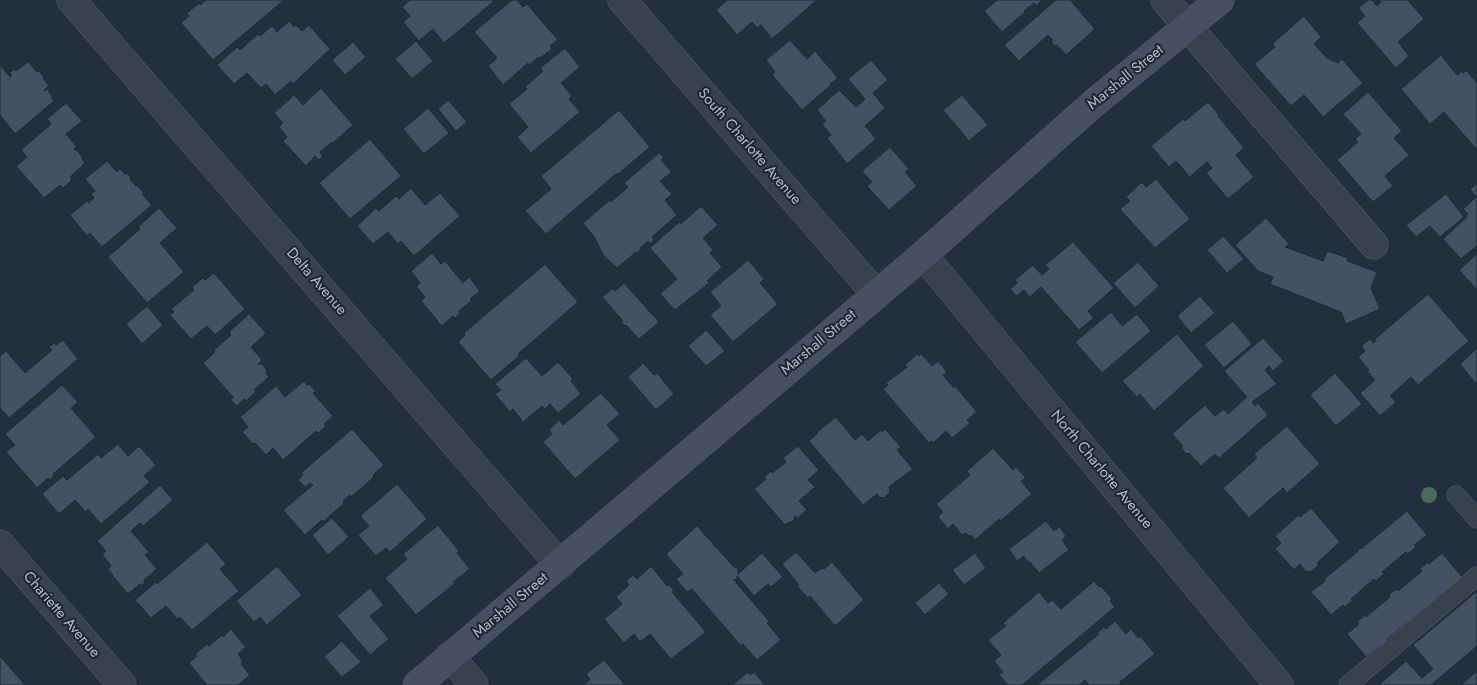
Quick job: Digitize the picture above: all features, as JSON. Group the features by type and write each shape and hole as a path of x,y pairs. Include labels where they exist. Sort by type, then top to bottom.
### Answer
{"street":[{"name":"Delta Avenue","path":"71,0 560,565"},
{"name":"South Charlotte Avenue","path":"622,0 876,294"},
{"path":"1165,0 1374,245"},
{"name":"Marshall Street","path":"417,685 923,255 1094,104 1220,0"},
{"name":"North Charlotte Avenue","path":"923,255 1279,685"},
{"name":"Chariette Avenue","path":"0,544 122,685"},
{"path":"450,656 474,685"}],"lane":[{"path":"1456,494 1477,519"},
{"path":"1348,685 1477,576"}],"building":[{"path":"206,0 284,0 213,60 181,23 189,16 187,13"},
{"path":"410,0 492,0 493,2 444,43 433,29 419,41 403,22 410,16 402,7"},
{"path":"512,0 517,0 523,7 527,4 558,40 550,46 552,49 529,65 528,63 503,85 488,66 497,58 474,32"},
{"path":"727,0 817,0 772,39 761,25 757,28 752,22 737,35 716,10"},
{"path":"997,0 1042,0 1036,6 1034,3 1024,11 1002,32 984,11"},
{"path":"1056,0 1070,0 1095,29 1066,55 1057,45 1055,46 1051,42 1053,40 1048,35 1019,61 1004,45"},
{"path":"1368,0 1372,0 1377,6 1381,2 1379,0 1408,0 1424,19 1398,42 1409,56 1396,68 1357,23 1365,16 1358,8"},
{"path":"1304,16 1321,37 1314,44 1327,58 1338,63 1342,59 1363,83 1323,117 1304,95 1291,106 1254,64 1275,47 1272,44"},
{"path":"289,21 294,27 296,25 302,31 309,25 330,49 293,84 291,81 275,95 266,84 261,88 247,73 234,84 217,65 237,47 240,50 258,34 260,36 272,26 277,32"},
{"path":"790,40 807,59 815,51 838,78 802,110 772,75 775,72 766,60"},
{"path":"416,41 433,61 412,79 395,59"},
{"path":"353,42 366,57 345,75 332,60"},
{"path":"565,48 580,67 561,83 572,96 569,99 580,112 531,153 517,137 528,127 509,104 527,89 525,87 543,71 540,68"},
{"path":"1441,55 1457,75 1466,70 1477,83 1477,150 1444,112 1430,124 1401,89"},
{"path":"871,60 888,80 873,93 885,108 865,126 876,139 847,164 827,138 831,135 822,124 826,121 817,110 839,90 856,107 865,99 848,79"},
{"path":"28,62 44,77 49,86 44,90 47,89 54,101 15,134 0,115 0,66 10,77 12,75 10,73 14,69 16,71"},
{"path":"321,88 353,125 320,152 323,156 319,160 315,156 306,166 283,141 287,137 279,127 283,123 274,113 294,95 303,105"},
{"path":"1368,92 1402,131 1394,138 1409,155 1385,176 1393,186 1373,202 1337,160 1358,142 1355,139 1361,134 1343,114"},
{"path":"962,95 988,125 969,141 943,110"},
{"path":"448,100 467,122 456,131 438,109"},
{"path":"1208,102 1244,148 1236,155 1254,177 1228,199 1206,173 1212,168 1207,162 1190,177 1176,161 1169,167 1151,146 1183,119 1185,121"},
{"path":"66,103 82,121 66,134 77,147 74,149 77,150 85,163 70,177 72,180 63,188 60,185 44,198 16,166 27,157 21,150 51,124 47,119"},
{"path":"428,108 449,133 424,154 403,129"},
{"path":"619,110 650,147 546,234 525,211 551,189 541,176"},
{"path":"370,139 401,176 350,219 319,183"},
{"path":"890,147 909,169 905,172 917,186 889,210 867,186 872,182 862,171"},
{"path":"659,153 664,157 661,160 672,172 660,181 672,194 665,200 677,215 652,237 654,240 650,244 648,241 637,253 617,268 603,255 595,238 583,223 628,187 624,183"},
{"path":"107,161 117,172 120,169 125,174 127,173 152,205 102,247 90,233 87,236 70,215 87,201 89,203 94,198 91,194 95,191 85,179"},
{"path":"1156,179 1190,219 1155,248 1120,209 1130,201 1126,197 1142,182 1146,187"},
{"path":"1477,183 1477,246 1461,259 1443,239 1467,217 1466,215 1468,214 1463,209 1476,197 1470,189"},
{"path":"411,188 425,205 440,193 460,216 414,256 401,241 398,244 388,232 373,244 357,226 376,208 379,211 396,196 399,199"},
{"path":"1446,194 1464,217 1440,237 1430,226 1416,237 1406,225"},
{"path":"701,206 718,225 703,238 713,250 710,253 722,267 707,281 709,283 675,310 660,294 677,279 650,248 679,222 681,224"},
{"path":"159,208 177,228 160,243 184,272 147,303 108,257 140,229 138,227"},
{"path":"1266,218 1289,244 1285,247 1323,261 1327,251 1348,258 1347,261 1377,272 1371,288 1380,309 1346,324 1341,312 1270,284 1273,277 1258,271 1235,245"},
{"path":"1223,236 1244,259 1227,273 1207,250"},
{"path":"1073,242 1114,288 1088,311 1094,318 1079,330 1041,287 1030,297 1024,290 1017,296 1010,289 1017,283 1015,280 1033,265 1042,275 1049,269 1045,265"},
{"path":"432,253 441,264 445,261 463,283 469,277 480,291 470,299 471,301 459,311 460,313 455,318 453,316 442,326 421,301 425,297 416,286 420,283 411,271"},
{"path":"1477,254 1477,290 1459,270"},
{"path":"748,260 764,279 760,283 778,304 733,342 710,315 721,306 710,292"},
{"path":"1138,262 1159,286 1135,308 1113,283"},
{"path":"545,264 578,302 491,380 458,342 465,335 464,333"},
{"path":"214,273 245,309 215,335 207,326 191,339 170,315 174,312 171,309 194,290 192,287 203,278 205,280"},
{"path":"624,283 659,322 639,339 621,322 623,321 602,297 613,288 615,291"},
{"path":"1428,294 1469,341 1418,385 1411,377 1390,396 1396,402 1380,416 1360,393 1375,380 1358,357 1365,351 1361,346 1370,339 1373,343 1376,341 1375,339"},
{"path":"1200,296 1215,313 1191,333 1177,316"},
{"path":"147,306 163,325 142,344 126,324"},
{"path":"1111,312 1122,326 1137,314 1151,331 1102,373 1075,342"},
{"path":"249,314 266,333 251,347 262,360 258,364 262,364 267,370 266,373 269,377 254,390 256,392 237,406 231,400 233,397 203,363 231,335 229,332"},
{"path":"1233,321 1252,344 1224,368 1204,345"},
{"path":"706,330 725,351 706,366 688,346"},
{"path":"1177,334 1204,366 1154,411 1140,394 1137,397 1122,381"},
{"path":"1263,338 1284,361 1273,371 1269,366 1265,370 1277,384 1252,402 1255,406 1258,403 1268,415 1219,458 1215,454 1201,466 1189,453 1186,454 1181,447 1183,446 1172,434 1205,405 1215,416 1224,409 1228,414 1247,397 1224,371"},
{"path":"63,340 78,359 9,418 0,408 0,356 6,351 25,373 52,350 49,347"},
{"path":"1477,348 1477,385 1460,364"},
{"path":"917,354 919,356 921,354 932,366 938,361 947,372 943,375 977,412 967,420 970,423 952,438 946,431 933,443 932,441 929,443 883,389 888,385 886,383 907,367 905,365"},
{"path":"526,358 542,376 558,362 573,379 571,381 581,394 558,413 550,404 545,409 542,406 523,422 513,409 510,412 495,394 501,390 495,384"},
{"path":"643,363 654,375 657,373 674,394 656,410 628,377"},
{"path":"1335,373 1362,404 1336,426 1310,395"},
{"path":"304,381 316,391 313,393 333,416 324,424 326,426 318,433 316,431 283,460 273,448 266,455 242,432 248,427 240,417 276,386 285,397"},
{"path":"62,385 78,402 71,408 96,437 53,474 54,476 49,480 48,478 37,488 6,452 15,445 5,434"},
{"path":"601,393 620,414 607,425 620,440 575,479 543,442 552,434 549,430 559,420 563,425"},
{"path":"836,417 855,440 862,434 868,441 885,429 901,447 897,450 913,469 889,487 890,492 884,498 879,497 877,494 863,505 809,441"},
{"path":"1287,426 1320,464 1287,493 1283,488 1249,518 1223,488 1257,458 1254,454"},
{"path":"352,429 384,465 373,475 374,477 351,497 350,495 323,522 322,520 305,535 283,510 313,485 310,483 305,487 298,480 303,475 301,473"},
{"path":"118,444 128,456 139,446 156,465 144,476 150,482 101,524 88,509 86,512 75,500 59,514 42,494 63,476 67,480 98,454 101,458"},
{"path":"798,446 819,470 808,480 815,487 799,501 807,510 798,518 795,516 795,519 785,525 754,489 766,479 764,477 771,471 772,473 786,462 783,458"},
{"path":"993,448 1013,470 1016,467 1026,478 1021,481 1032,494 975,540 971,535 969,536 965,533 962,535 953,524 948,529 938,517 943,512 936,504 970,475 967,471"},
{"path":"397,484 427,519 390,552 386,548 376,556 358,535 369,526 360,516"},
{"path":"160,485 173,500 143,526 140,523 131,531 149,552 145,555 157,569 144,580 145,582 141,586 140,584 128,594 108,569 111,566 102,554 106,551 97,541"},
{"path":"1311,508 1340,542 1310,572 1306,572 1300,564 1294,570 1275,549 1281,543 1275,536 1299,515 1300,517"},
{"path":"1407,511 1427,535 1414,545 1416,547 1408,554 1406,552 1382,572 1384,574 1376,581 1374,579 1351,599 1353,600 1345,607 1343,605 1331,615 1311,592 1360,548"},
{"path":"332,518 349,537 328,555 312,535"},
{"path":"1046,521 1054,531 1060,527 1066,536 1062,540 1069,550 1039,573 1024,556 1017,561 1009,549"},
{"path":"438,525 459,551 457,553 470,569 416,615 385,578 407,559 403,554"},
{"path":"697,526 734,567 738,568 738,574 762,553 783,577 771,587 768,584 754,596 737,576 737,580 733,579 769,621 767,623 781,640 757,660 743,644 741,646 692,589 687,592 676,579 683,574 666,554"},
{"path":"207,542 226,564 220,569 239,591 192,630 180,617 177,619 166,606 151,618 135,600"},
{"path":"796,552 815,573 822,568 824,569 832,562 864,600 835,626 810,596 808,598 797,586 799,585 782,564"},
{"path":"975,553 986,568 964,585 952,570"},
{"path":"1442,553 1462,577 1444,594 1386,640 1387,642 1382,647 1381,645 1366,657 1347,634 1359,624 1357,622 1365,615 1366,617 1390,597 1389,595 1396,589 1398,591 1422,571 1420,569 1428,562 1429,564"},
{"path":"277,566 302,595 267,625 260,617 254,622 236,601"},
{"path":"651,566 667,586 669,585 674,590 672,592 706,632 671,659 650,634 640,642 634,634 624,643 604,619 622,604 616,597 629,585 626,581 633,575 637,579"},
{"path":"1094,581 1112,599 1110,601 1115,607 1022,685 1008,685 999,675 1003,672 994,661 1001,655 988,640 1006,626 1003,623 1039,592 1048,603 1052,600 1061,609"},
{"path":"939,583 949,594 925,615 915,603"},
{"path":"370,588 384,605 370,616 389,639 370,655 337,616"},
{"path":"1477,591 1477,646 1431,685 1379,685 1406,661 1422,678 1433,669 1413,645"},
{"path":"1115,621 1126,634 1131,629 1138,638 1140,636 1155,654 1120,682 1121,684 1089,685 1085,680 1079,685 1037,685 1099,634 1097,633 1104,627 1106,629"},
{"path":"231,629 246,647 238,654 243,661 241,664 250,675 238,685 207,685 189,663 197,656 195,654 207,644 209,646"},
{"path":"342,641 361,662 342,677 324,657"},
{"path":"0,656 25,685 0,685"},
{"path":"604,660 625,685 583,685 590,679 586,674"},
{"path":"1477,671 1477,685 1461,685"},
{"path":"748,672 750,675 754,672 765,685 732,685"}]}
